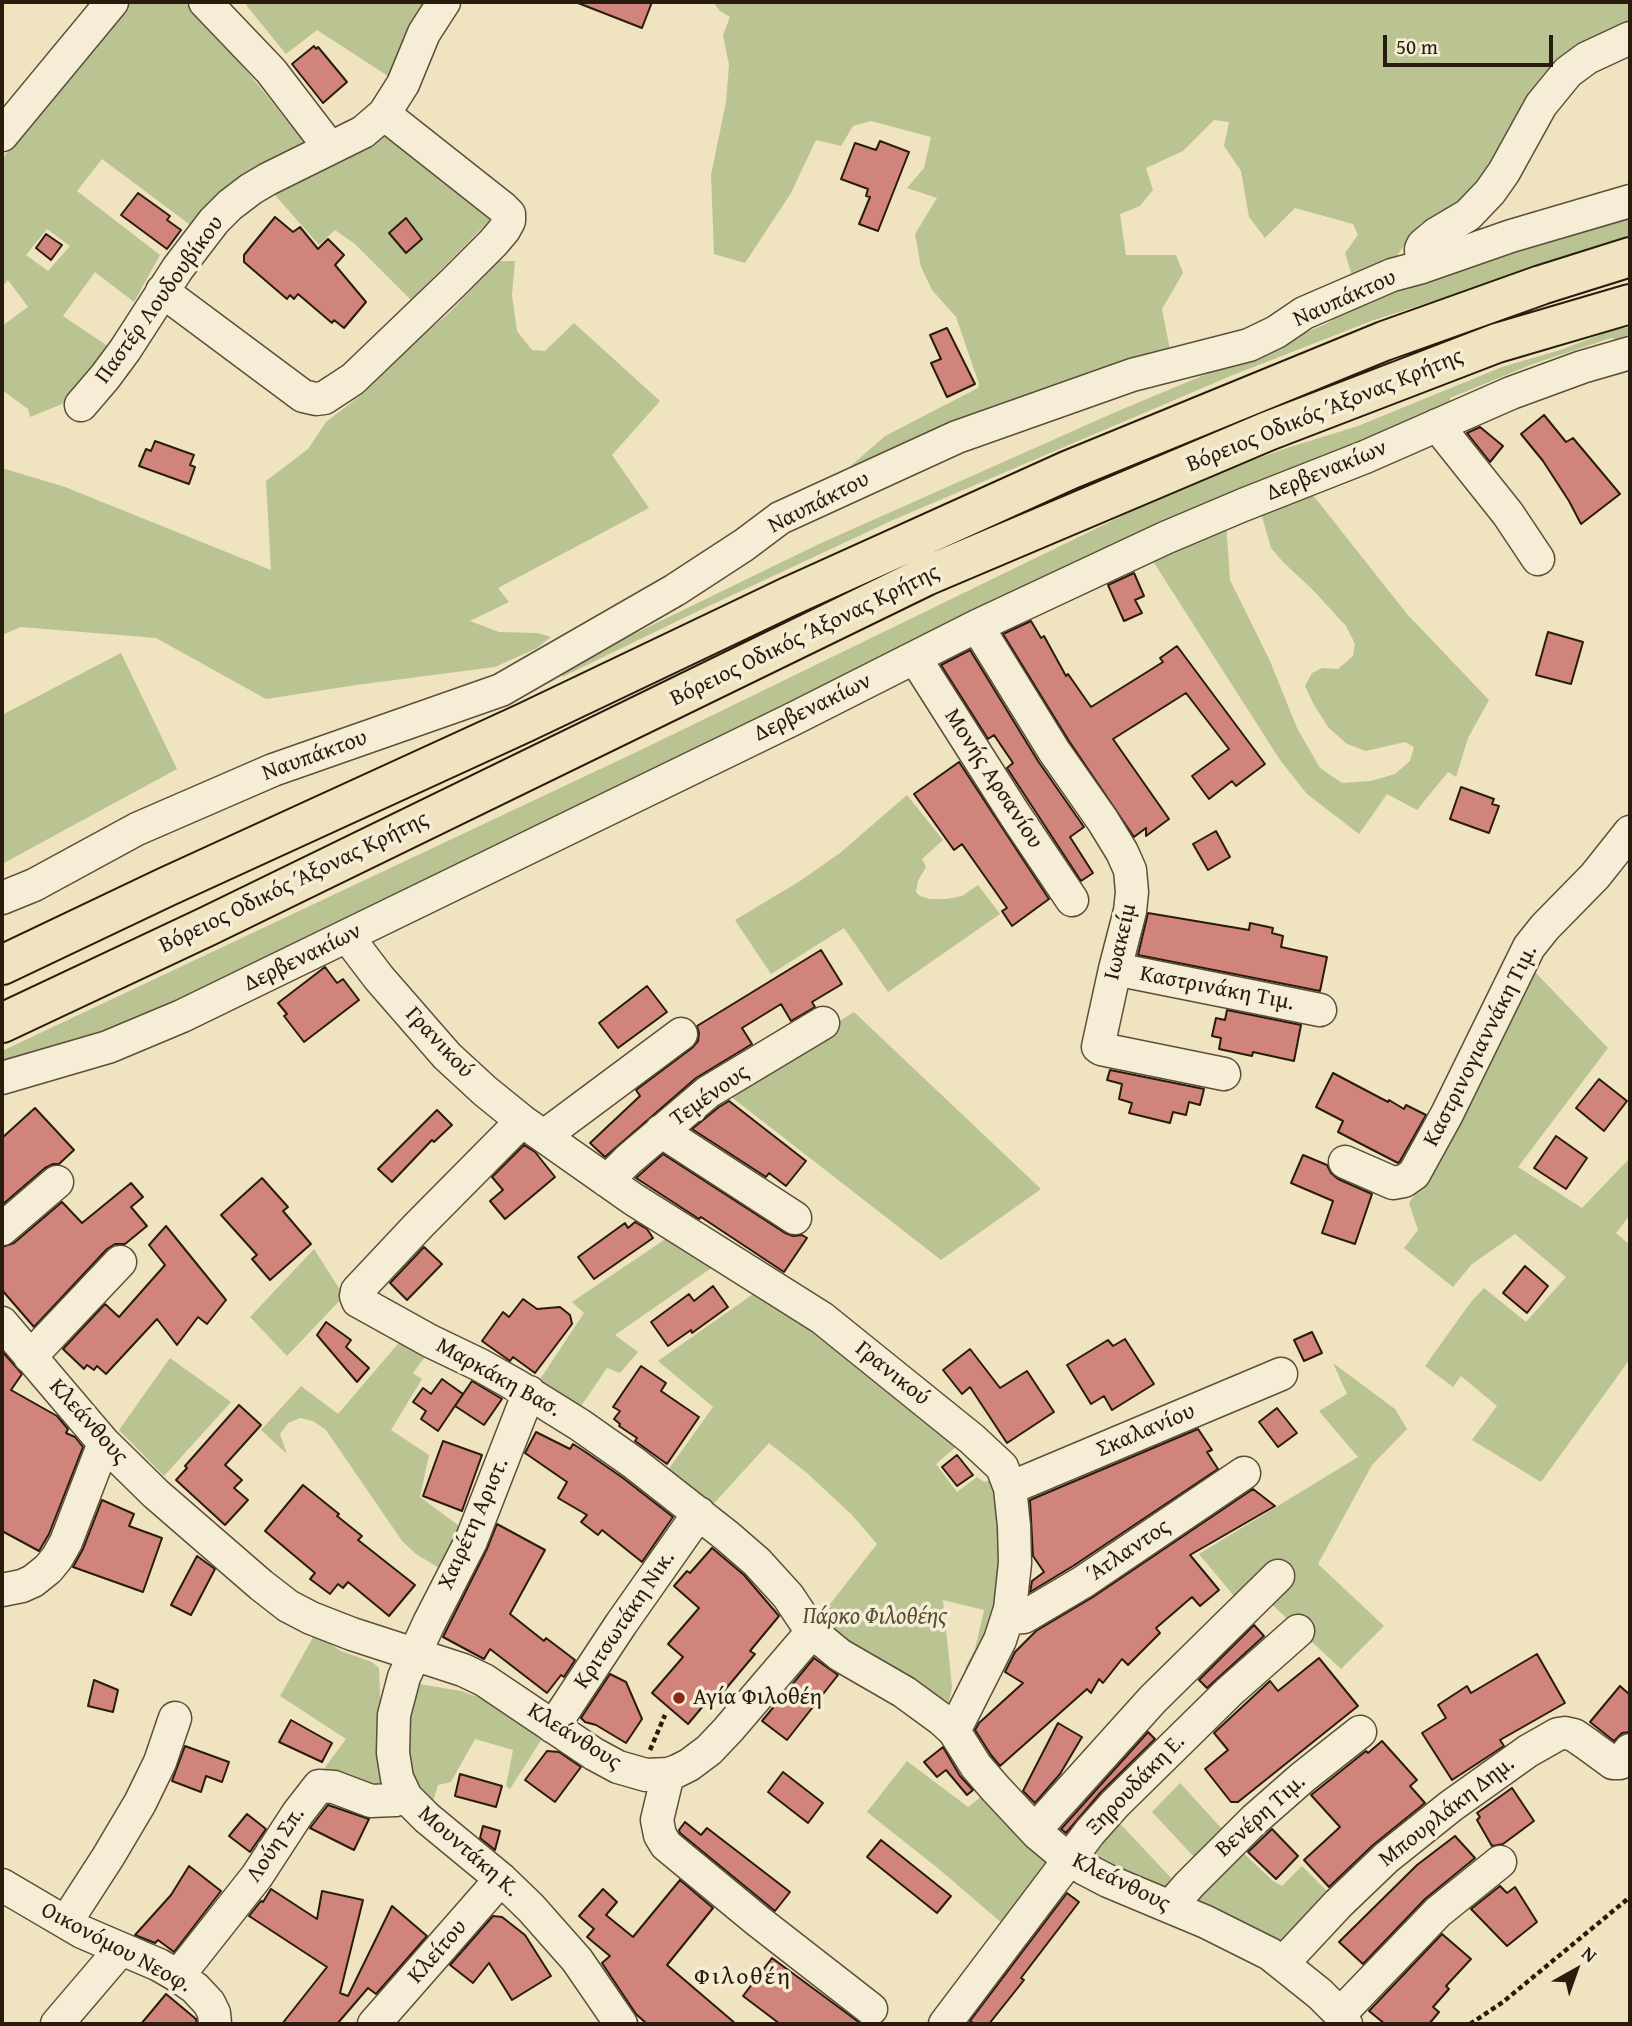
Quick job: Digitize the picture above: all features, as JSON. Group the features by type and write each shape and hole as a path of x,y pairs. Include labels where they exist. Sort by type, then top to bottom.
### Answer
{"highway":[{"name":"Βόρειος Οδικός Άξονας Κρήτης","path":"2,965 178,881 524,723 788,597 1069,470 1384,341 1541,285 1630,257"},
{"name":"Βόρειος Οδικός Άξονας Κρήτης","path":"2,1023 258,902 926,576 1268,431 1497,343 1630,304"}],"street":[{"path":"2,134 112,2"},
{"path":"205,2 271,71 330,148"},
{"name":"Παστέρ Λουδουβίκου","path":"81,405 114,365 162,291 214,221 240,196 370,127 384,114 403,84 424,33 444,2"},
{"path":"1422,267 1423,244 1468,215 1483,200 1504,173 1541,105 1567,72 1587,58 1630,38"},
{"path":"162,291 303,396 324,398 343,386 453,283 493,243 509,221 509,214 503,208 384,114"},
{"name":"Ναυπάκτου","path":"2,898 34,885 137,829 273,770 501,690 675,590 780,518 934,447 1091,388 1249,345 1276,332 1304,313 1392,275 1510,236 1630,201"},
{"name":"Δερβενακίων","path":"2,1077 108,1047 148,1031 348,936 977,626 1165,538 1364,457 1521,389 1630,353"},
{"path":"1437,425 1508,514 1538,559"},
{"name":"Ιωακείμ","path":"977,626 1054,751 1103,821 1130,870 1130,912 1098,1047 1224,1074"},
{"name":"Μονής Αρσανίου","path":"915,658 1015,816 1072,900"},
{"name":"Καστρινογιαννάκη Τιμ.","path":"1345,1162 1393,1184 1414,1174 1447,1114 1528,947 1595,876 1630,832"},
{"name":"Γρανικού","path":"348,936 379,978 447,1056 485,1091 607,1181 797,1301 841,1332 989,1454 1006,1473 1010,1488 1015,1563 1009,1618 954,1731"},
{"name":"Καστρινάκη Τιμ.","path":"1115,969 1320,1010"},
{"name":"Τεμένους","path":"607,1181 708,1092 822,1023"},
{"path":"533,1128 681,1034"},
{"name":"Μαρκάκη Βασ.","path":"533,1128 419,1224 357,1291 358,1301 529,1392 608,1444 743,1549 788,1596 812,1632"},
{"path":"661,1131 795,1218"},
{"path":"2,1229 57,1182"},
{"path":"30,1357 120,1262"},
{"name":"Κλεάνθους","path":"2,1323 104,1443 203,1536 288,1606 328,1625 463,1670 484,1680 594,1754 618,1767 655,1774"},
{"name":"Σκαλανίου","path":"1010,1488 1281,1374"},
{"name":"Χαιρέτη Αριστ.","path":"414,1655 471,1541 529,1392"},
{"path":"2,1590 33,1581 57,1558 66,1542 104,1443"},
{"name":"Άτλαντος","path":"1009,1618 1024,1617 1074,1588 1244,1473"},
{"name":"Κριτσωτάκη Νικ.","path":"553,1727 699,1513"},
{"path":"1035,1830 1153,1699 1278,1576"},
{"name":"Ξηρουδάκη Ε.","path":"945,2024 1098,1822 1149,1768 1298,1631"},
{"path":"812,1632 719,1740 689,1765 655,1774 657,1819 660,1835 666,1845 871,2009"},
{"name":"Κλεάνθους","path":"812,1632 840,1655 917,1700 954,1731 985,1777 1035,1830 1069,1859 1108,1881 1237,1937 1283,1964 1313,1987 1343,2019 1438,1912 1500,1862"},
{"name":"Μουντάκη Κ.","path":"414,1655 400,1689 394,1715 393,1753 405,1797 426,1818 501,1879 562,1941 621,2024"},
{"path":"66,1922 140,1803 160,1762 175,1718"},
{"name":"Βενέρη Τιμ.","path":"1170,1907 1194,1879 1255,1820 1303,1777 1360,1732"},
{"name":"Μπουρλάκη Δημ.","path":"1283,1964 1385,1858 1528,1751 1565,1732 1574,1735 1613,1763 1619,1763 1630,1750"},
{"name":"Λούη Σπ.","path":"178,1976 257,1876 319,1786 334,1787 371,1801 405,1797"},
{"name":"Κλείτου","path":"374,2024 501,1879"},
{"name":"Οικονόμου Νεοφ.","path":"2,1885 66,1922 178,1976 195,1988 209,2003 214,2012 215,2024"},
{"path":"57,2024 121,1949"}],"path":[{"path":"655,1774 648,1756 665,1715"},
{"path":"1471,2024 1503,2002 1630,1897"}],"green space":[{"path":"131,2 185,2 229,49 309,148 193,227 102,159 77,191 160,255 134,302 95,272 63,316 115,351 67,402 30,417 28,409 2,390 2,326 28,307 8,280 2,286 2,159 80,60","holes":["47,229 70,246 48,271 26,255"]},
{"path":"248,2 432,2 388,76 317,30 286,54 246,5"},
{"path":"713,2 1630,2 1630,33 1602,41 1478,195 1420,224 1393,261 1352,276 1345,253 1358,235 1353,224 1295,208 1265,238 1249,217 1241,171 1224,146 1229,122 1214,120 1183,151 1146,168 1153,190 1140,206 1120,214 1126,255 1176,255 1183,273 1162,309 1170,350 828,486 885,436 978,388 979,384 956,317 932,290 921,267 915,234 937,198 907,188 924,168 931,137 871,121 853,126 841,146 816,140 791,193 745,263 714,254 711,175 726,102 729,65 723,35 730,17 720,11"},
{"path":"378,127 490,220 411,300 355,244 335,230 319,245 267,186"},
{"path":"1630,213 1630,239 1374,320 1233,375 893,520 562,677 564,668 819,544 1118,411 1326,324 1354,306 1425,282 1525,240"},
{"path":"499,261 515,261 512,295 517,331 532,350 545,351 574,323 660,401 612,455 649,508 498,588 509,602 470,621 499,632 537,633 551,637 537,648 495,667 266,699 156,638 21,627 2,635 2,468 65,487 271,570 266,481 308,449 326,422 365,392 413,343 447,315"},
{"path":"1630,327 1630,342 1611,338 1533,364 1450,398 1451,407 112,1035 2,1067 2,1051 645,748 1196,480 1358,426 1502,367 1560,350 1613,330"},
{"path":"1309,490 1407,614 1489,700 1468,738 1456,777 1448,772 1417,810 1387,794 1359,834 1307,794 1280,760 1149,555 1226,523 1230,580 1270,661 1297,728 1320,768 1342,783 1371,781 1395,774 1410,761 1414,747 1405,742 1366,751 1347,744 1328,727 1305,686 1312,673 1322,668 1338,669 1353,656 1355,644 1346,626 1271,548 1261,513"},
{"path":"121,653 177,769 2,864 2,715"},
{"path":"907,795 943,840 922,859 926,867 918,881 916,892 930,899 947,899 962,896 978,885 1000,914 888,992 844,928 771,974 735,920 840,853"},
{"path":"1533,970 1608,1048 1518,1167 1582,1208 1628,1160 1630,1162 1630,1215 1616,1233 1630,1245 1630,1359 1541,1482 1472,1440 1497,1406 1461,1376 1453,1387 1425,1366 1484,1288 1526,1322 1566,1277 1515,1234 1472,1264 1453,1287 1404,1248 1418,1230 1409,1203 1457,1129"},
{"path":"854,1012 1041,1189 941,1260 725,1092"},
{"path":"673,1234 717,1264 615,1335 638,1352 620,1373 607,1368 577,1412 535,1387 584,1313 572,1302"},
{"path":"314,1249 344,1296 287,1356 250,1317"},
{"name":"Πάρκο Φιλοθέης","path":"756,1292 823,1335 958,1445 936,1464 957,1492 977,1477 984,1482 995,1479 1005,1573 980,1661 964,1677 966,1666 975,1649 984,1610 943,1600 952,1687 949,1702 816,1622 877,1544 852,1515 807,1473 769,1443 707,1511 665,1474 713,1407 658,1361"},
{"path":"402,1339 430,1350 413,1373 422,1379 391,1430 429,1455 420,1497 463,1529 444,1571 416,1554 402,1541 326,1430 313,1421 300,1418 288,1423 280,1434 287,1454 261,1430 301,1386 338,1414"},
{"path":"170,1358 231,1402 164,1476 119,1430"},
{"path":"1333,1363 1395,1409 1407,1429 1372,1465 1318,1564 1384,1626 1341,1669 1265,1598 1294,1576 1281,1563 1239,1602 1199,1554 1358,1457 1319,1411 1347,1394"},
{"path":"315,1634 341,1651 372,1662 379,1668 381,1724 394,1790 315,1781 346,1739 280,1696"},
{"path":"413,1683 461,1691 497,1704 545,1734 510,1789 506,1786 513,1750 475,1739 451,1782 438,1785 430,1811 416,1797 403,1753"},
{"path":"907,1761 968,1807 987,1792 1058,1862 1010,1930 867,1812"},
{"path":"1180,1783 1224,1831 1196,1859 1152,1812"},
{"path":"1111,1814 1174,1881 1164,1896 1088,1863"},
{"path":"1239,1849 1282,1886 1302,1866 1335,1899 1285,1947 1194,1902"}],"building":[{"path":"578,2 652,2 642,28"},
{"path":"314,46 316,49 318,47 347,82 323,103 292,64"},
{"path":"880,141 909,152 878,231 859,224 870,197 866,196 868,189 841,179 855,143 876,150"},
{"path":"138,193 170,216 167,220 181,230 167,249 121,215"},
{"path":"275,217 293,232 300,227 318,249 328,239 344,255 335,265 366,302 344,328 334,320 332,323 298,294 294,299 290,295 287,299 244,262 244,255"},
{"path":"406,218 422,239 406,253 389,233"},
{"path":"46,234 62,245 51,260 36,248"},
{"path":"947,328 975,384 947,397 931,363 941,359 930,335"},
{"path":"1544,415 1566,442 1573,438 1620,494 1581,524 1543,461 1521,434"},
{"path":"1480,427 1503,446 1490,462 1467,433"},
{"path":"155,441 194,455 190,465 195,467 189,484 139,466 146,449 151,451"},
{"path":"1134,573 1144,596 1135,600 1142,613 1124,621 1108,585"},
{"path":"1031,621 1041,638 1044,636 1066,676 1068,674 1091,707 1163,662 1160,658 1177,646 1265,764 1236,786 1232,781 1209,799 1192,776 1229,749 1186,693 1113,739 1169,819 1146,836 1146,828 1134,837 1069,741 1003,634"},
{"path":"1548,632 1583,642 1571,684 1536,675"},
{"path":"970,650 1038,761 1084,827 1070,837 1093,873 1081,881 1007,768 1013,763 994,735 988,739 941,665"},
{"path":"959,762 1049,899 1012,926 1002,911 1007,908 962,844 954,850 914,794"},
{"path":"1461,787 1494,799 1492,804 1499,806 1489,833 1450,819"},
{"path":"1216,831 1230,857 1208,870 1193,844"},
{"path":"1148,913 1249,930 1250,923 1273,928 1272,933 1283,936 1281,947 1327,957 1320,991 1138,955"},
{"path":"821,950 842,984 812,1002 815,1007 791,1021 781,1004 742,1028 752,1044 696,1078 605,1157 590,1143 640,1096 636,1090 692,1048 698,1041 697,1026"},
{"path":"325,967 337,983 343,979 359,1000 304,1042 284,1016 287,1014 278,1003"},
{"path":"647,986 667,1012 618,1048 599,1023"},
{"path":"1227,1010 1301,1025 1294,1061 1253,1052 1252,1056 1219,1049 1221,1038 1212,1036 1216,1018 1225,1020"},
{"path":"1110,1070 1204,1089 1200,1105 1189,1102 1186,1115 1173,1112 1170,1123 1129,1113 1132,1103 1119,1099 1122,1084 1107,1080"},
{"path":"1333,1073 1388,1102 1389,1100 1404,1109 1406,1105 1426,1115 1398,1163 1338,1132 1343,1121 1316,1107"},
{"path":"1599,1079 1627,1101 1604,1131 1576,1108"},
{"path":"729,1101 806,1161 786,1186 769,1173 766,1177 692,1129"},
{"path":"35,1108 74,1150 59,1164 45,1168 2,1205 2,1138"},
{"path":"437,1110 452,1125 434,1142 432,1140 392,1182 378,1169"},
{"path":"1556,1136 1587,1158 1566,1189 1534,1168"},
{"path":"524,1145 535,1152 555,1177 505,1219 490,1201 503,1190 492,1177"},
{"path":"663,1154 785,1233 807,1238 784,1272 636,1178"},
{"path":"1303,1155 1327,1165 1338,1179 1372,1194 1355,1244 1322,1233 1333,1201 1291,1183"},
{"path":"262,1178 288,1207 283,1211 311,1244 270,1280 252,1259 257,1255 221,1215"},
{"path":"131,1183 143,1197 131,1207 147,1226 125,1244 115,1244 107,1249 34,1327 2,1290 2,1247 14,1243 62,1202 82,1223"},
{"path":"635,1222 647,1229 653,1238 594,1279 578,1257 625,1223 628,1228"},
{"path":"166,1226 226,1300 207,1324 198,1317 177,1345 157,1319 106,1374 97,1366 94,1370 87,1365 84,1369 63,1349 105,1304 119,1317 165,1265 149,1245"},
{"path":"424,1247 442,1264 407,1300 390,1283"},
{"path":"1525,1266 1548,1286 1527,1313 1503,1293"},
{"path":"713,1286 728,1307 692,1333 691,1330 668,1346 651,1322 689,1294 694,1301"},
{"path":"523,1299 537,1309 560,1307 570,1315 572,1324 535,1373 513,1357 510,1361 482,1341 503,1312 509,1317"},
{"path":"326,1322 351,1340 346,1347 369,1368 357,1382 317,1335"},
{"path":"1312,1332 1322,1353 1304,1361 1294,1340"},
{"path":"1125,1339 1154,1384 1112,1410 1104,1396 1091,1404 1067,1365 1108,1340 1113,1346"},
{"path":"970,1349 1000,1388 1027,1371 1054,1412 1007,1443 970,1387 962,1394 943,1370"},
{"path":"2,1351 22,1374 11,1390 57,1416 68,1429 66,1433 75,1437 83,1447 49,1534 39,1551 2,1531"},
{"path":"641,1366 666,1383 661,1391 699,1417 667,1464 635,1441 637,1438 619,1426 614,1419 620,1411 613,1407"},
{"path":"442,1379 463,1394 438,1431 421,1419 426,1411 413,1402 423,1388 431,1394"},
{"path":"472,1381 502,1399 484,1425 455,1406"},
{"path":"239,1405 261,1425 225,1465 242,1480 234,1488 248,1500 225,1525 176,1480 187,1468 185,1466"},
{"path":"1277,1408 1297,1433 1278,1447 1259,1422"},
{"path":"1198,1429 1212,1450 1207,1452 1218,1469 1030,1592 1032,1581 1044,1572 1033,1556 1030,1500"},
{"path":"536,1432 570,1449 573,1444 673,1517 642,1562 602,1530 598,1535 581,1522 587,1515 558,1498 567,1482 525,1453"},
{"path":"443,1441 482,1455 462,1511 423,1496"},
{"path":"957,1455 973,1475 957,1486 942,1467"},
{"path":"303,1485 362,1536 358,1540 415,1585 389,1616 348,1582 343,1588 338,1584 330,1594 310,1579 315,1573 265,1531"},
{"path":"1253,1489 1275,1506 1190,1555 1219,1590 1200,1606 1192,1597 1156,1628 1160,1633 1128,1665 1122,1659 1103,1683 1099,1679 1091,1693 1087,1689 1000,1766 975,1730 979,1723 1023,1683 1005,1672 1015,1652 1036,1631 1093,1597"},
{"path":"102,1500 134,1514 129,1526 162,1538 143,1592 73,1567"},
{"path":"497,1524 545,1550 510,1614 544,1641 546,1638 575,1660 564,1677 561,1675 547,1693 490,1649 484,1659 443,1637"},
{"path":"712,1548 744,1575 779,1616 750,1651 755,1654 724,1691 719,1687 688,1724 652,1693 683,1657 668,1644 699,1608 674,1586 687,1571 690,1573"},
{"path":"197,1556 215,1569 191,1615 171,1605"},
{"path":"1254,1625 1264,1636 1207,1688 1199,1680"},
{"path":"1537,1654 1565,1703 1500,1740 1504,1746 1452,1780 1422,1733 1446,1718 1438,1705 1467,1686 1471,1693"},
{"path":"814,1658 838,1675 787,1740 762,1721"},
{"path":"1319,1658 1358,1706 1238,1802 1231,1802 1205,1769 1228,1750 1214,1733 1270,1681 1278,1691"},
{"path":"610,1674 626,1682 642,1719 626,1743 581,1718"},
{"path":"94,1680 118,1690 113,1712 88,1706"},
{"path":"1620,1686 1630,1695 1630,1732 1622,1733 1614,1741 1590,1722"},
{"path":"291,1720 332,1743 322,1762 279,1742"},
{"path":"1058,1723 1082,1737 1060,1774 1035,1803 1023,1791"},
{"path":"1148,1732 1155,1739 1101,1792 1066,1833 1061,1829"},
{"path":"1382,1741 1417,1780 1410,1786 1425,1803 1373,1845 1329,1887 1304,1860 1340,1827 1311,1795"},
{"path":"185,1746 229,1762 222,1782 206,1776 201,1792 172,1781"},
{"path":"943,1747 960,1776 973,1790 967,1795 946,1770 937,1777 924,1762"},
{"path":"547,1751 559,1752 581,1767 555,1802 525,1780"},
{"path":"783,1772 823,1803 808,1823 768,1792"},
{"path":"460,1774 502,1786 496,1807 455,1796"},
{"path":"1512,1788 1534,1821 1503,1844 1492,1846 1477,1820 1480,1817 1477,1813"},
{"path":"328,1805 369,1819 354,1850 310,1828"},
{"path":"247,1814 266,1829 250,1852 229,1836"},
{"path":"685,1822 701,1835 707,1828 790,1892 775,1911 680,1833 679,1830"},
{"path":"483,1826 500,1831 495,1850 480,1838"},
{"path":"1272,1829 1298,1856 1276,1879 1248,1852"},
{"path":"1455,1836 1475,1858 1425,1899 1363,1964 1339,1942 1417,1865"},
{"path":"881,1840 951,1896 937,1913 867,1857"},
{"path":"189,1866 221,1891 174,1952 158,1940 155,1943 135,1935 171,1895"},
{"path":"680,1880 713,1908 667,1965 736,2024 647,2024 636,2014 602,1963 610,1956 587,1937 594,1929 579,1916 603,1889 617,1902 606,1915 633,1937"},
{"path":"1500,1886 1507,1893 1515,1887 1537,1922 1507,1946 1471,1909"},
{"path":"271,1889 317,1919 322,1891 363,1900 340,1993 348,1996 392,1906 427,1936 376,1994 368,1988 337,2024 282,2024 327,1967 249,1916"},
{"path":"1067,1893 1079,1902 1021,1978 1024,1980 989,2024 975,2024 970,2021"},
{"path":"493,1916 502,1917 525,1935 551,1976 512,2000 489,1963 473,1983 450,1965"},
{"path":"1442,1934 1471,1959 1446,1986 1449,1989 1433,2007 1439,2012 1429,2024 1385,2024 1369,2011"},
{"path":"772,1958 861,2024 780,2024 743,1996"},
{"path":"166,1994 196,2019 197,2024 141,2024"}],"place":[{"name":"Αγία Φιλοθέη","path":"679,1698"}],"district":[{"name":"Φιλοθέη","path":"743,1978"}]}
